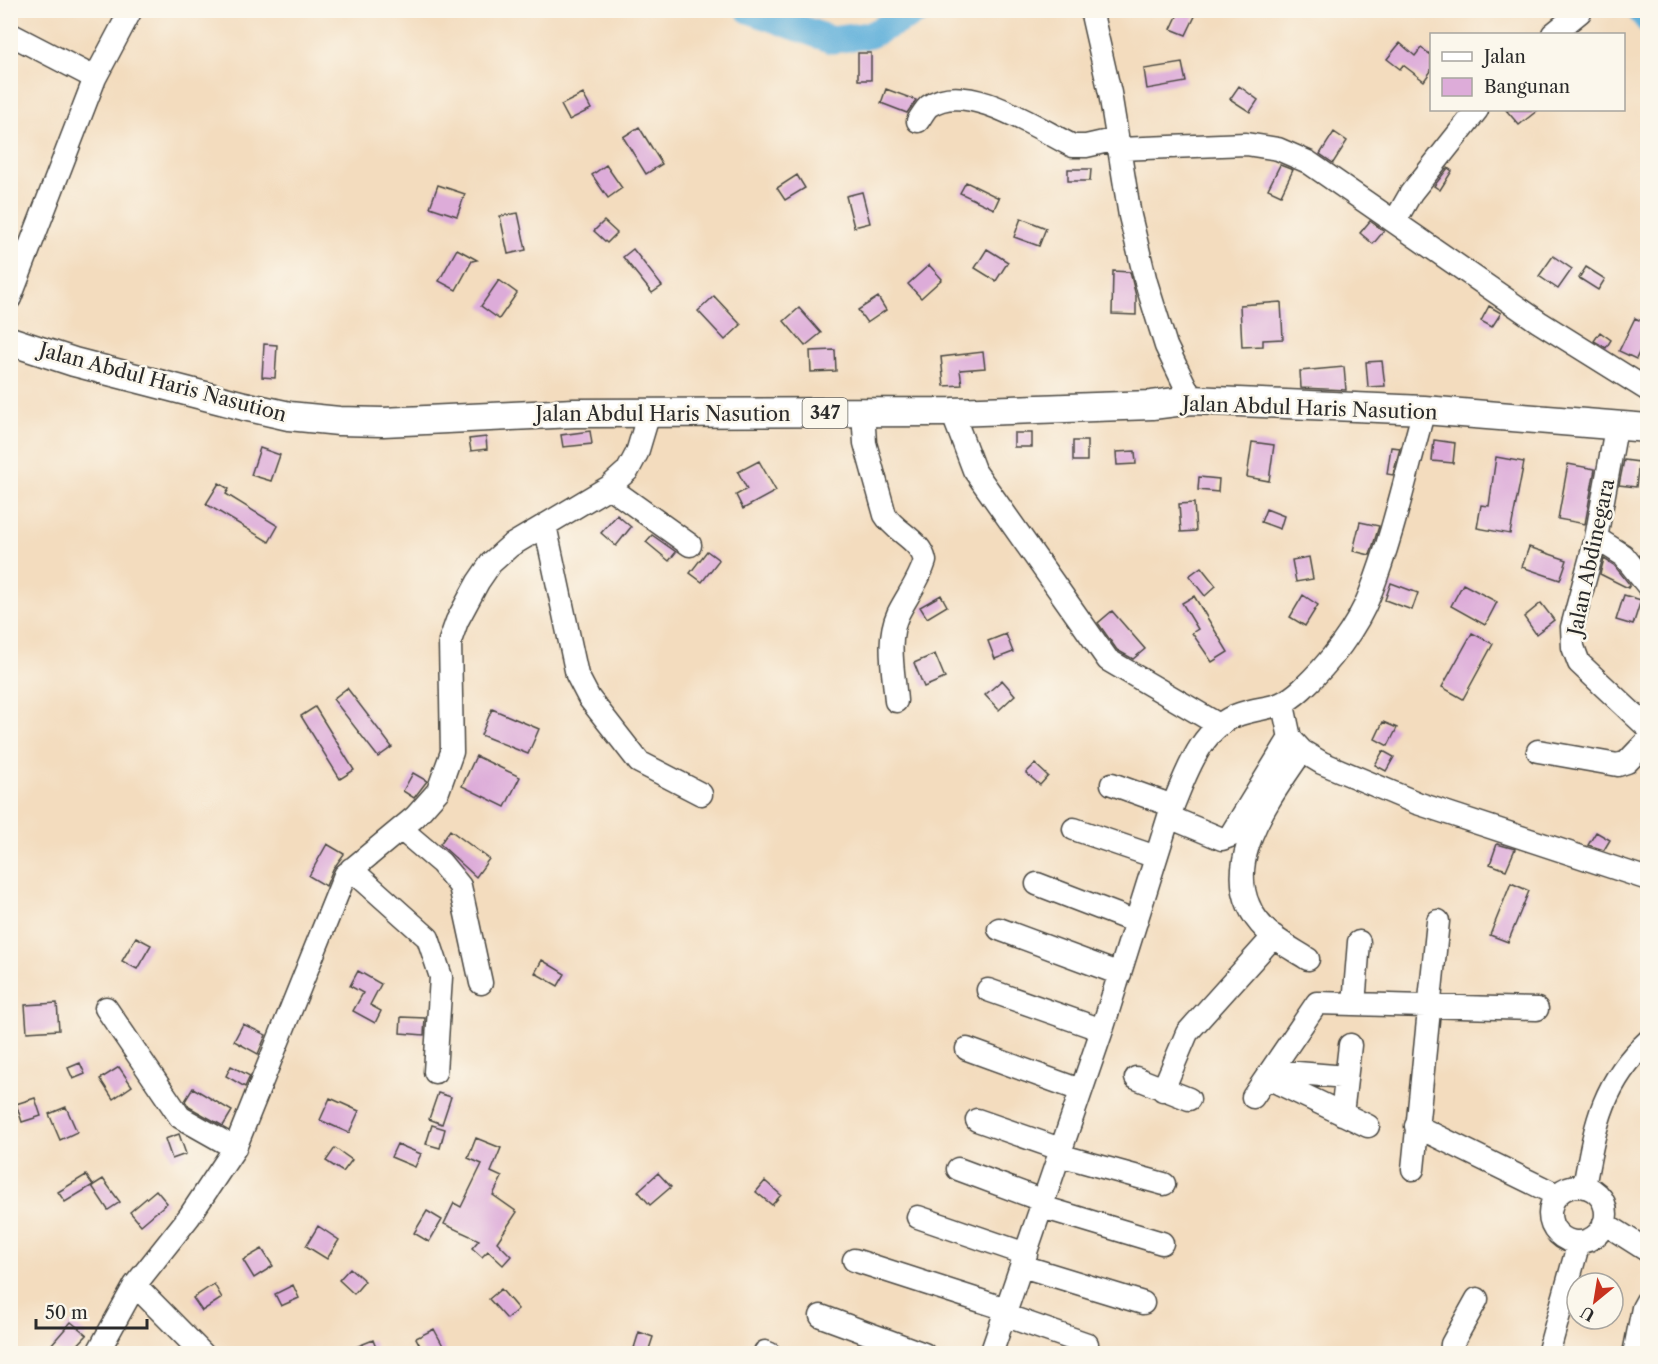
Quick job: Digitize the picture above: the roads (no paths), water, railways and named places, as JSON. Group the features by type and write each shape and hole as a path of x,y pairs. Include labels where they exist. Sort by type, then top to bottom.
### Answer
{"main road":[{"name":"Jalan Abdul Haris Nasution","path":"10,341 74,362 289,416 383,422 649,413 952,412 1152,405 1192,400 1424,410 1616,428 1647,428"}],"street":[{"path":"10,298 95,78 131,10"},
{"path":"1090,10 1118,144 1130,216 1146,282 1166,346 1192,400"},
{"path":"1554,33 1580,12"},
{"path":"10,34 21,42 95,78"},
{"path":"918,121 929,106 947,99 979,99 1073,146 1246,144 1278,149 1308,162 1539,322 1647,390"},
{"path":"1395,221 1411,193 1476,111"},
{"path":"991,1353 1102,1030 1171,812 1200,746 1219,725 1240,714 1283,705 1321,670 1353,627 1370,594 1424,410"},
{"path":"863,412 865,443 885,515 890,523 919,547 925,561 920,578 905,601 893,629 896,701"},
{"path":"952,412 974,470 1108,660 1219,725"},
{"path":"97,1353 135,1285 189,1217 235,1148 345,875 401,829 438,791 452,752 450,641 457,621 491,563 510,546 609,487 634,460 649,413"},
{"name":"Jalan Abdinegara","path":"1616,428 1596,538 1572,627 1573,647 1579,663 1647,728"},
{"path":"609,487 690,545"},
{"path":"545,525 577,675 589,698 639,762 701,794"},
{"path":"1596,538 1623,555 1647,586"},
{"path":"1283,705 1296,744 1322,763 1417,803 1647,879"},
{"path":"1538,751 1618,765 1627,762 1647,740"},
{"path":"1112,784 1222,839 1230,836 1296,744"},
{"path":"1296,744 1253,831 1241,880 1251,911 1274,936 1308,959"},
{"path":"401,829 441,863 460,886 481,983"},
{"path":"1074,829 1156,857"},
{"path":"351,869 428,938 441,977 435,1072"},
{"path":"1037,884 1136,922"},
{"path":"1413,1169 1438,921"},
{"path":"999,929 1120,974"},
{"path":"1163,1090 1187,1033 1274,936"},
{"path":"1354,1005 1359,942"},
{"path":"988,990 1102,1030"},
{"path":"1252,1097 1317,1003 1429,1008 1537,1009"},
{"path":"106,1008 180,1118 235,1148"},
{"path":"1584,1187 1597,1119 1606,1093 1647,1041"},
{"path":"1342,1114 1350,1045"},
{"path":"967,1049 1080,1090"},
{"path":"1270,1074 1346,1077"},
{"path":"1270,1074 1368,1126"},
{"path":"1136,1078 1189,1099"},
{"path":"977,1120 1060,1152 1164,1184"},
{"path":"1416,1126 1557,1195"},
{"path":"958,1169 1043,1204 1162,1243"},
{"path":"1584,1187 1599,1196 1604,1205 1604,1223 1595,1236 1580,1242 1561,1236 1551,1221 1552,1203 1557,1195 1565,1189 1584,1187"},
{"path":"918,1217 1024,1260 1143,1304"},
{"path":"1604,1223 1647,1251"},
{"path":"1548,1353 1580,1242"},
{"path":"854,1260 1005,1312 1087,1344"},
{"path":"135,1285 203,1353"},
{"path":"1451,1353 1452,1344 1478,1299"},
{"path":"1634,1353 1647,1299"},
{"path":"820,1316 924,1353"}],"waterway":[{"path":"749,10 832,40 870,35 921,10"},
{"path":"1640,10 1648,20"}]}
